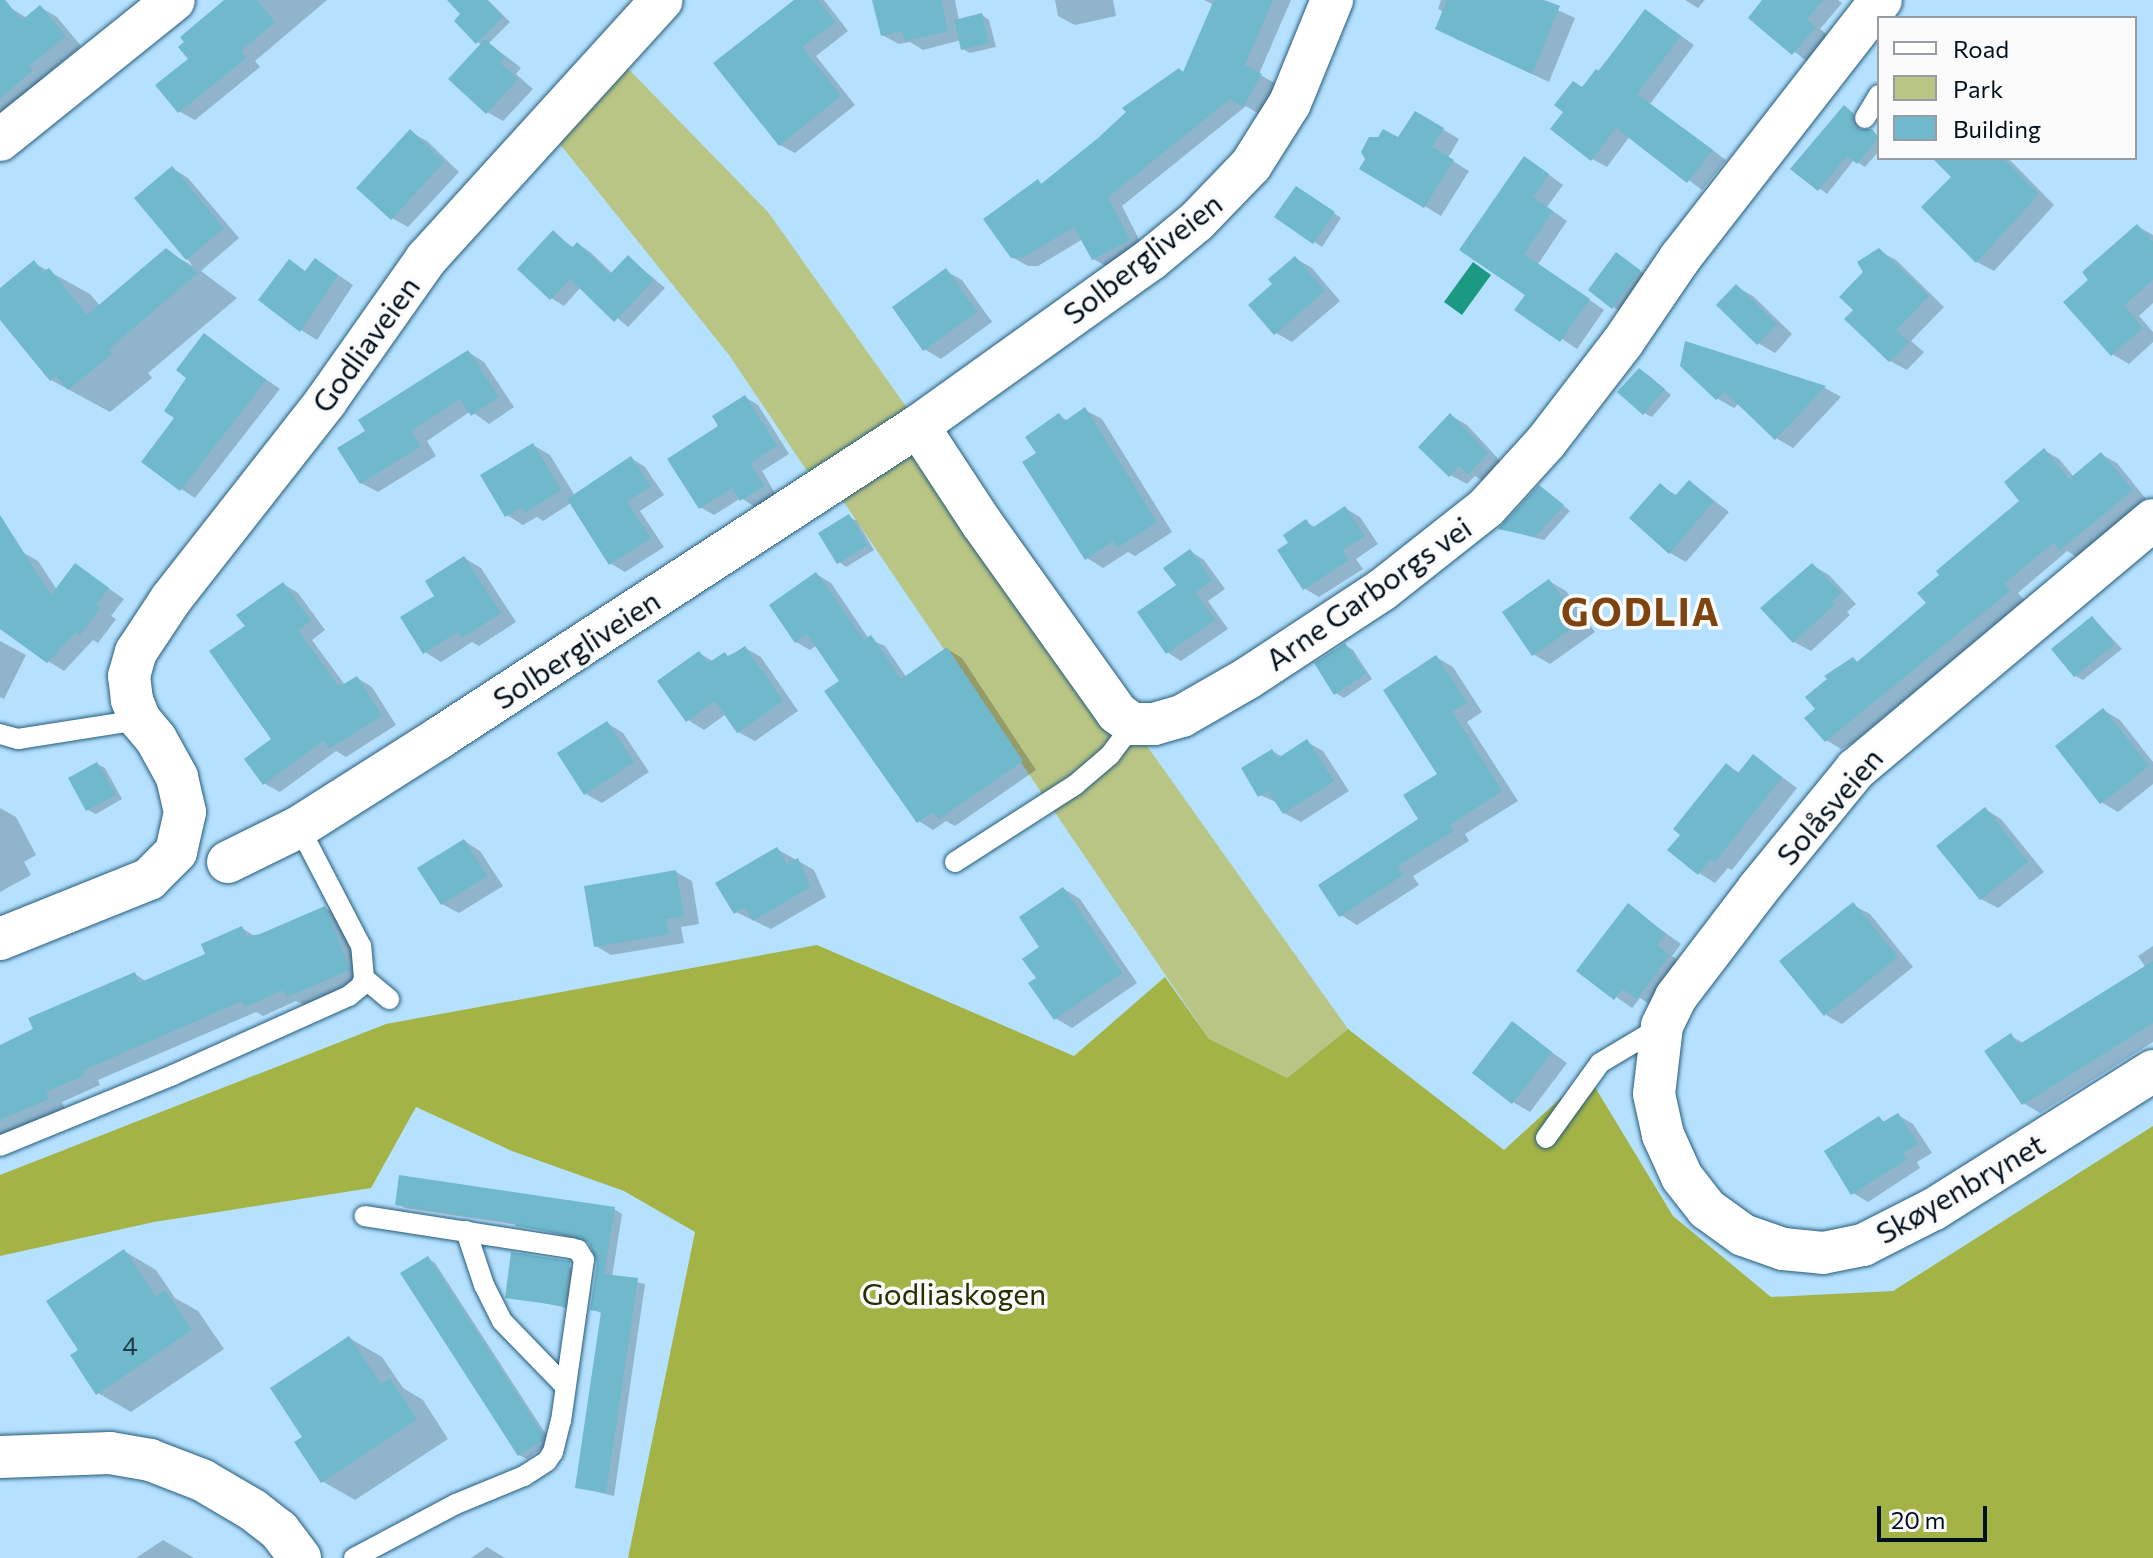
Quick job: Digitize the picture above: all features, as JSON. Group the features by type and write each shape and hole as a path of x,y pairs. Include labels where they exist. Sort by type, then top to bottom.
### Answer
{"street":[{"path":"0,140 174,0"},
{"name":"Godliaveien","path":"0,939 149,879 176,852 185,812 177,777 156,739 140,720 129,676 136,652 171,599 326,401 426,259 662,0"},
{"name":"Solbergliveien","path":"228,862 299,827 918,426 1150,260 1216,204 1251,165 1290,103 1332,0"},
{"name":"Arne Garborgs vei","path":"1133,724 1154,724 1182,716 1248,678 1382,590 1486,508 1546,442 1623,342 1680,258 1877,16"},
{"path":"918,426 1099,690 1117,713 1133,724"},
{"name":"Solåsveien","path":"1682,1177 1663,1135 1654,1094 1662,1026 1685,985 1856,769 2153,520"},
{"name":"Skøyenbrynet","path":"1682,1177 1707,1209 1743,1235 1783,1249 1823,1253 1863,1245 1934,1209 2153,1071"},
{"path":"0,1457 110,1453 150,1460 202,1480 253,1510 279,1530 300,1558"}],"lane":[{"path":"1865,118 1877,98"},
{"path":"0,734 18,739 140,720"},
{"path":"955,862 1075,785 1110,755 1133,724"},
{"path":"299,827 351,920 361,946 364,978 389,999"},
{"path":"0,1146 349,996 364,978"},
{"path":"1546,1138 1600,1063 1662,1026"},
{"path":"354,1558 456,1504 541,1466 556,1442 583,1271 582,1255 571,1248 364,1216"},
{"path":"466,1231 484,1285 502,1321 565,1386"}],"green space":[{"path":"609,49 768,212 1348,1029 1287,1078 1209,1039 822,470 807,471 729,355 543,123"},
{"name":"Godliaskogen","path":"817,945 1074,1056 1165,977 1209,1039 1287,1078 1348,1029 1504,1150 1587,1074 1673,1216 1771,1297 1893,1291 2153,1126 2153,1558 628,1558 695,1232 624,1191 512,1151 416,1107 371,1188 154,1222 0,1256 0,1175 386,1024"}],"shaded area":[{"path":"1473,262 1491,275 1462,315 1444,302"}],"building":[{"path":"0,0 5,0 22,20 40,5 66,36 29,66 33,70 0,98"},
{"path":"224,0 257,0 275,22 241,51 246,58 178,113 155,85 188,59 178,47 184,42 180,37"},
{"path":"447,0 487,0 503,17 476,44 454,21 460,14"},
{"path":"794,0 818,0 835,22 802,47 841,96 779,146 713,63"},
{"path":"872,0 941,0 948,31 905,41 902,31 881,36"},
{"path":"1214,0 1273,0 1245,65 1262,74 1243,107 1230,99 1108,197 1130,240 1092,260 1074,227 1022,258 1011,258 983,219 1038,179 1041,184 1126,112 1122,108 1179,68 1183,72"},
{"path":"1447,0 1544,0 1560,6 1532,74 1435,29"},
{"path":"1762,0 1823,0 1807,19 1816,27 1792,55 1748,18"},
{"path":"1645,9 1681,36 1637,94 1713,150 1687,183 1616,128 1591,161 1550,129 1563,112 1554,105 1573,81 1582,87 1596,69 1599,71"},
{"path":"982,13 989,43 961,50 954,20"},
{"path":"485,39 505,58 500,63 518,79 486,114 448,79"},
{"path":"1844,105 1853,113 1853,124 1858,129 1872,129 1877,135 1877,140 1857,164 1847,156 1818,191 1790,169"},
{"path":"1415,111 1444,128 1432,147 1454,160 1424,208 1359,169 1365,159 1361,152 1369,137 1378,137 1383,129 1398,137"},
{"path":"410,129 444,162 391,220 356,188"},
{"path":"1524,156 1549,174 1533,197 1553,211 1524,254 1590,299 1560,342 1514,310 1525,295 1459,250"},
{"path":"1934,160 2005,160 2039,194 1976,263 1921,207 1951,177"},
{"path":"172,166 224,228 186,260 134,198"},
{"path":"1296,186 1335,212 1313,244 1274,217"},
{"path":"2137,224 2153,242 2153,280 2124,305 2143,328 2111,356 2063,302 2088,280 2082,272"},
{"path":"553,230 572,248 577,242 610,274 628,255 654,280 614,322 570,279 550,300 517,269"},
{"path":"166,248 198,273 109,349 112,354 68,390 56,376 50,381 0,320 0,288 34,260 43,272 49,268 87,315"},
{"path":"1879,248 1929,296 1896,330 1909,342 1889,362 1844,319 1853,310 1839,297 1863,272 1857,262"},
{"path":"1616,252 1640,270 1612,309 1588,290"},
{"path":"1295,256 1325,291 1274,335 1248,305 1272,284 1268,279"},
{"path":"315,258 338,275 300,332 258,300 289,259 305,271"},
{"path":"946,268 977,312 923,351 892,307"},
{"path":"1736,284 1777,324 1757,345 1716,305"},
{"path":"204,333 266,380 180,491 141,462 174,418 164,411 186,378 176,370"},
{"path":"1685,341 1826,386 1775,440 1725,392 1716,400 1680,366"},
{"path":"468,350 499,397 471,416 460,399 411,431 421,446 360,484 337,448 365,431 358,420"},
{"path":"1639,368 1665,389 1643,415 1617,392"},
{"path":"745,395 777,446 750,463 764,486 740,501 732,488 699,509 667,459 718,426 712,416"},
{"path":"1085,407 1157,522 1117,548 1113,541 1085,560 1022,462 1036,453 1025,437 1059,413 1065,421"},
{"path":"1450,413 1488,453 1468,475 1459,466 1449,477 1418,447"},
{"path":"533,443 561,490 525,513 522,507 505,517 480,475"},
{"path":"2044,448 2069,479 2101,452 2133,490 2060,550 2054,542 2004,584 2010,591 1825,742 1804,718 1815,709 1805,697 1827,679 1824,676 1853,657 1857,662 1926,603 1917,593 1939,575 1936,571 2019,501 2004,482"},
{"path":"631,456 651,486 627,502 651,538 609,565 567,499"},
{"path":"1689,480 1714,501 1669,554 1629,518 1660,483 1675,496"},
{"path":"1539,485 1564,505 1535,537 1498,529"},
{"path":"1345,506 1365,536 1343,550 1349,560 1303,590 1277,550 1288,543 1283,535 1306,519 1312,528"},
{"path":"849,514 868,545 837,564 818,533"},
{"path":"0,515 51,595 75,563 109,588 96,605 100,608 80,635 76,632 47,663 0,629"},
{"path":"1190,549 1212,580 1195,593 1215,620 1166,654 1137,612 1176,585 1163,568"},
{"path":"464,556 501,613 462,638 457,632 423,654 400,617 434,596 425,581"},
{"path":"1812,563 1841,593 1832,602 1835,604 1793,643 1760,608"},
{"path":"816,572 864,640 871,635 901,679 947,647 1023,761 939,819 933,812 917,823 824,691 839,681 807,634 795,643 769,605"},
{"path":"1549,579 1580,623 1532,656 1502,612"},
{"path":"283,582 311,621 298,630 339,687 357,676 382,716 329,749 324,740 263,785 244,759 271,739 209,651 245,626 236,615"},
{"path":"2092,616 2115,644 2074,677 2051,649"},
{"path":"1345,643 1366,674 1334,695 1314,663"},
{"path":"745,646 783,701 737,733 715,701 686,722 657,681 699,651 708,663 725,652 728,657"},
{"path":"1436,655 1467,702 1452,712 1502,791 1450,825 1453,831 1398,866 1403,875 1339,917 1318,885 1418,819 1403,795 1437,774 1383,690"},
{"path":"2103,708 2149,766 2100,804 2055,746"},
{"path":"607,721 634,762 584,795 557,753"},
{"path":"1307,739 1334,781 1283,814 1268,791 1258,797 1241,768 1272,749 1278,758"},
{"path":"1753,754 1782,777 1715,862 1710,859 1698,875 1667,850 1680,835 1673,829 1726,763 1738,773"},
{"path":"97,762 116,795 86,811 68,778"},
{"path":"1985,807 2028,862 1980,900 1936,846"},
{"path":"464,839 487,876 441,905 417,868"},
{"path":"777,847 787,864 798,858 810,887 753,921 745,907 734,914 715,883"},
{"path":"676,870 684,916 666,919 669,934 594,947 584,886"},
{"path":"1063,887 1122,973 1054,1020 1028,983 1036,978 1022,959 1039,947 1019,917"},
{"path":"1853,902 1898,957 1824,1016 1779,961"},
{"path":"1628,903 1666,934 1657,945 1670,955 1637,999 1623,989 1614,1000 1576,971"},
{"path":"325,906 350,970 287,997 283,990 245,1007 242,1001 82,1071 85,1075 46,1092 49,1099 0,1120 0,1045 33,1029 28,1018 135,972 139,983 205,954 201,944 242,926 246,937 260,934"},
{"path":"2153,961 2153,1023 2022,1105 1984,1051 2011,1033 2018,1045"},
{"path":"1512,1021 1552,1052 1512,1104 1472,1073"},
{"path":"1898,1113 1918,1144 1903,1153 1907,1159 1851,1195 1824,1151 1879,1116 1883,1122"},
{"path":"399,1175 615,1207 604,1274 638,1278 606,1493 575,1488 601,1312 590,1310 597,1262 589,1243 575,1236 515,1226 516,1223 395,1205"},
{"path":"124,1249 156,1297 165,1290 192,1330 96,1395 70,1355 78,1350 46,1301"},
{"path":"511,1252 570,1261 564,1306 505,1298"},
{"path":"428,1256 544,1436 542,1441 518,1456 400,1273"},
{"path":"349,1336 381,1384 390,1378 417,1419 321,1483 294,1442 302,1437 270,1388"}],"district":[{"name":"GODLIA","path":"1641,611"}]}
